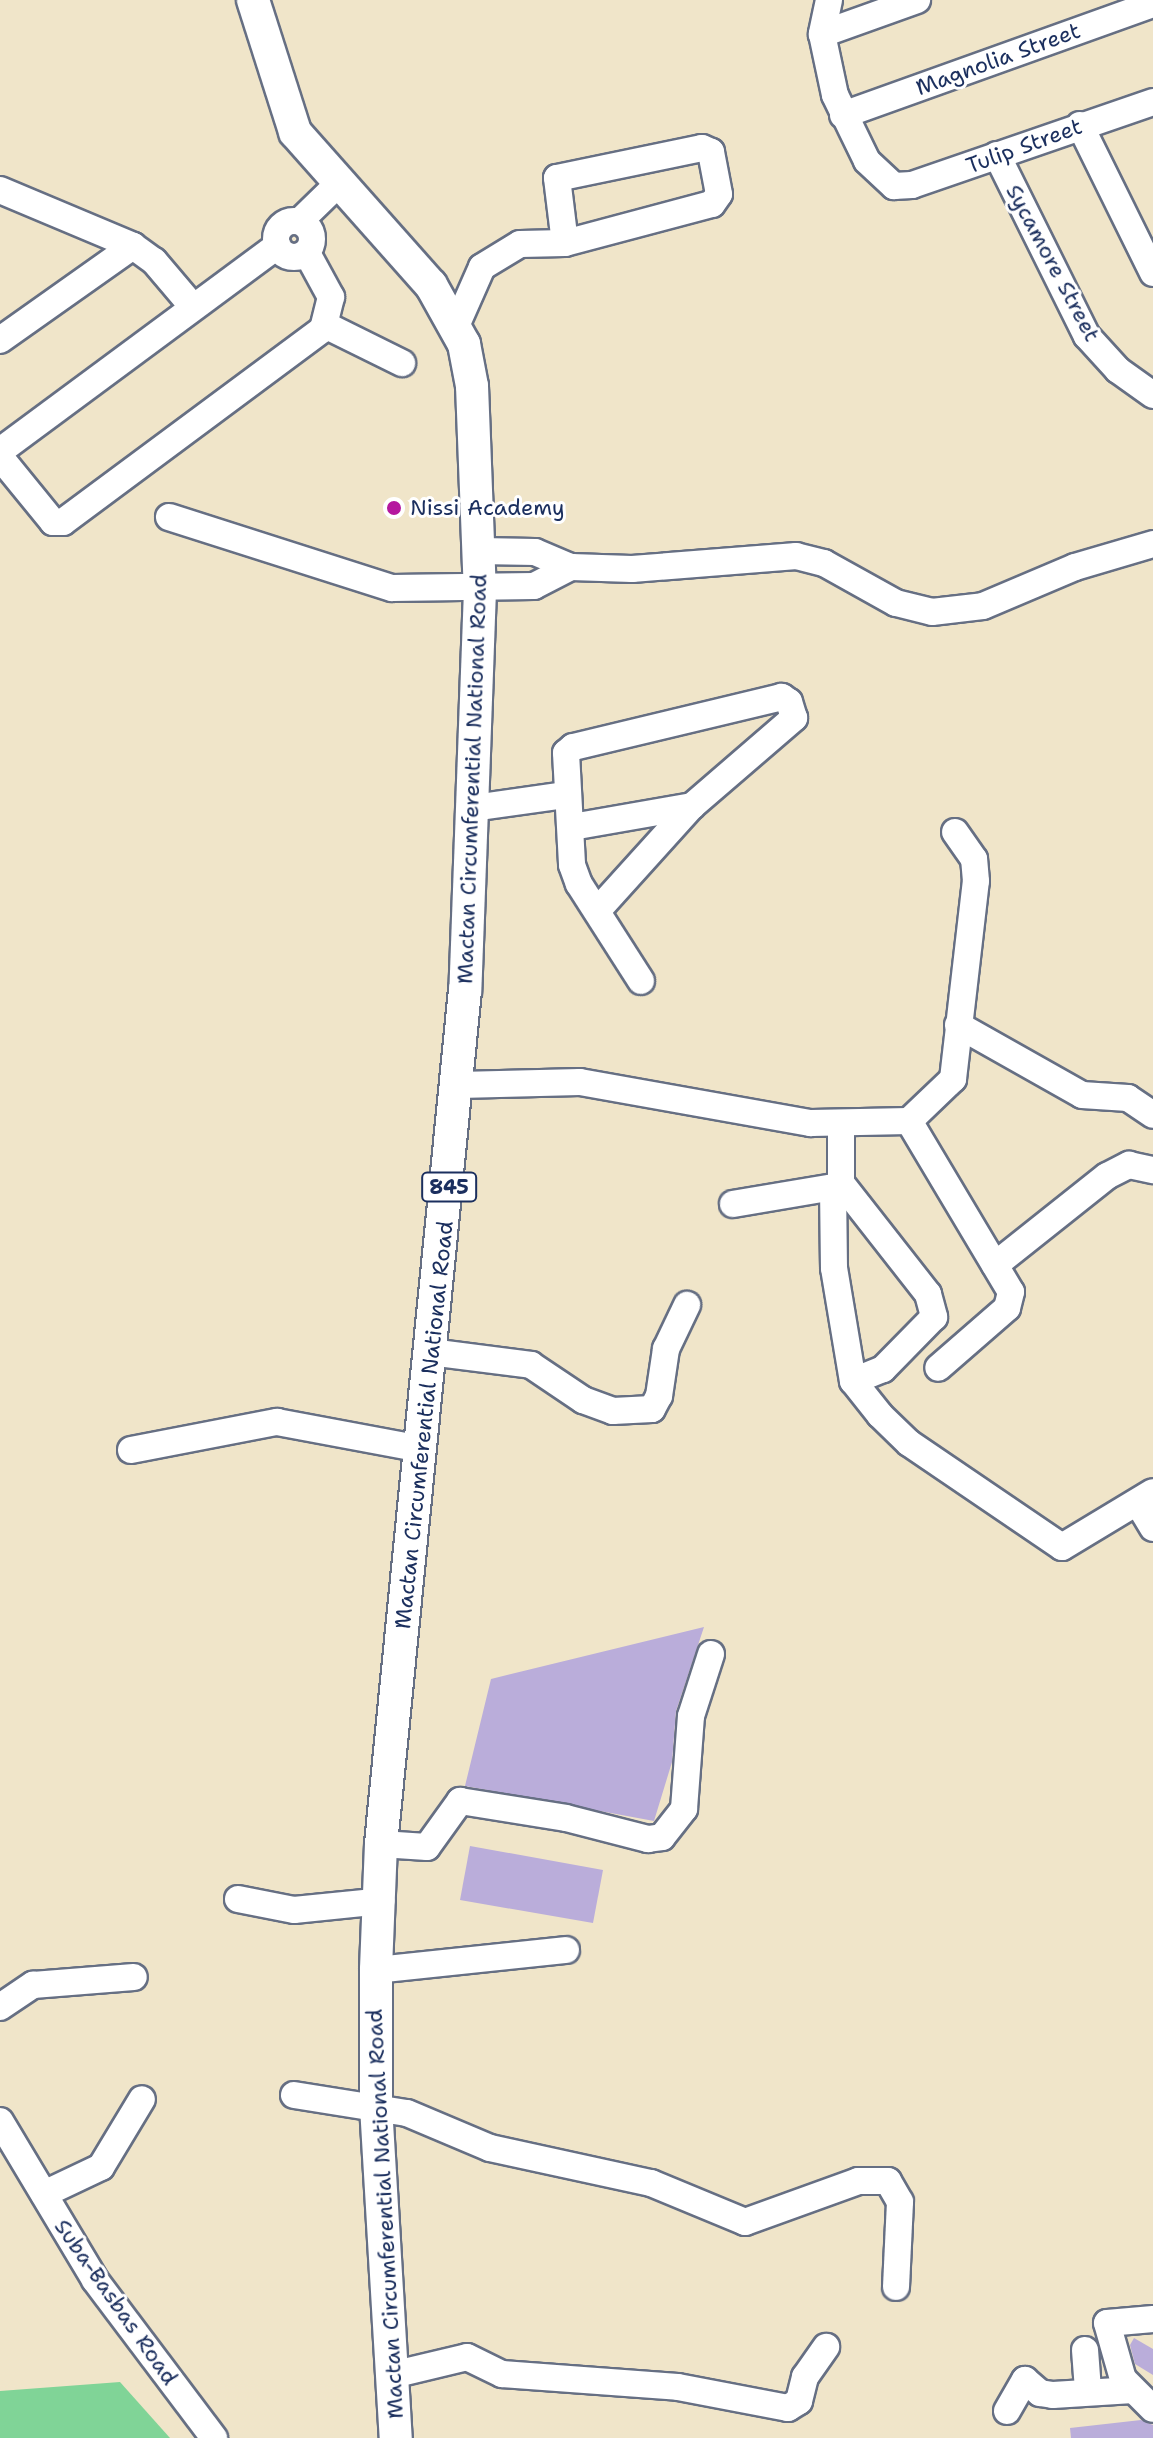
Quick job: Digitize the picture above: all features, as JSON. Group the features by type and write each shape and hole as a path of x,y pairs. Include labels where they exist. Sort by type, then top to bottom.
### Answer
{"main road":[{"name":"Mactan Circumferential National Road","path":"253,0 287,117 343,189 417,267 456,326 472,386 480,590 459,1085 381,1844 382,1901 376,1970 376,2106 396,2438"}],"street":[{"path":"829,0 822,34 843,115"},
{"path":"822,34 917,0"},
{"name":"Magnolia Street","path":"843,115 1153,4"},
{"name":"Tulip Street","path":"843,115 867,161 894,186 912,185 1153,102"},
{"path":"1080,125 1153,273"},
{"path":"456,326 482,267 520,244 565,243 712,204 719,194 711,152 702,148 557,178 565,243"},
{"name":"Sycamore Street","path":"997,155 1087,336 1118,370 1153,395"},
{"path":"306,235 343,189"},
{"path":"0,190 23,196 133,246 154,261 193,307"},
{"path":"281,227 306,235 330,293 325,325 63,522 53,522 0,454 277,246 281,227"},
{"path":"2,332 133,246"},
{"path":"325,325 402,363"},
{"path":"169,517 392,588 480,590 534,586 571,567"},
{"path":"480,551 535,552 571,567 663,567 796,556 824,563 896,603 932,612 983,606 1075,567 1153,544"},
{"path":"597,911 692,806 794,718 789,702 782,697 573,747 566,753 572,865 597,911 641,981"},
{"path":"473,808 566,795"},
{"path":"572,827 692,806"},
{"path":"459,1085 580,1082 841,1127 909,1121 953,1079 976,881 974,859 955,832"},
{"path":"958,1025 1082,1095 1128,1098 1153,1115"},
{"path":"909,1121 1011,1292 1007,1308 938,1368"},
{"path":"841,1127 834,1268 853,1381 909,1443 1062,1547 1145,1497 1153,1528"},
{"path":"995,1265 1107,1176 1129,1165 1153,1170"},
{"path":"733,1204 837,1185"},
{"path":"837,1185 928,1294 934,1317 883,1369 853,1381"},
{"path":"430,1352 531,1365 583,1400 613,1411 652,1409 666,1349 687,1305"},
{"path":"131,1450 277,1422 421,1449"},
{"path":"381,1844 427,1847 460,1801 566,1818 648,1839 662,1837 684,1809 691,1716 711,1654"},
{"path":"238,1899 294,1910 382,1901"},
{"path":"376,1970 566,1950"},
{"path":"0,2007 33,1985 134,1977"},
{"path":"294,2095 376,2106 462,2133 490,2148 651,2183 745,2222 858,2181 888,2181 900,2202 896,2287"},
{"path":"44,2194 101,2167 142,2099"},
{"name":"Suba-Basbas Road","path":"0,2121 95,2280 214,2438"},
{"path":"1153,2319 1107,2323 1114,2358 1133,2390 1153,2409"},
{"path":"392,2375 467,2357 502,2374 678,2387 788,2408 799,2401 805,2377 826,2347"},
{"path":"1085,2350 1088,2390"},
{"path":"1007,2411 1025,2380 1040,2393 1133,2390"}],"green space":[{"path":"120,2382 170,2438 0,2438 0,2391"}],"building":[{"path":"704,1627 676,1711 672,1762 654,1821 465,1786 491,1679"},
{"path":"470,1846 603,1870 593,1923 460,1900"},
{"path":"1134,2338 1153,2349 1153,2375 1135,2364 1130,2345"},
{"path":"1141,2420 1153,2425 1153,2438 1071,2438 1070,2428"}],"place":[{"name":"Nissi Academy","path":"394,508"}]}
